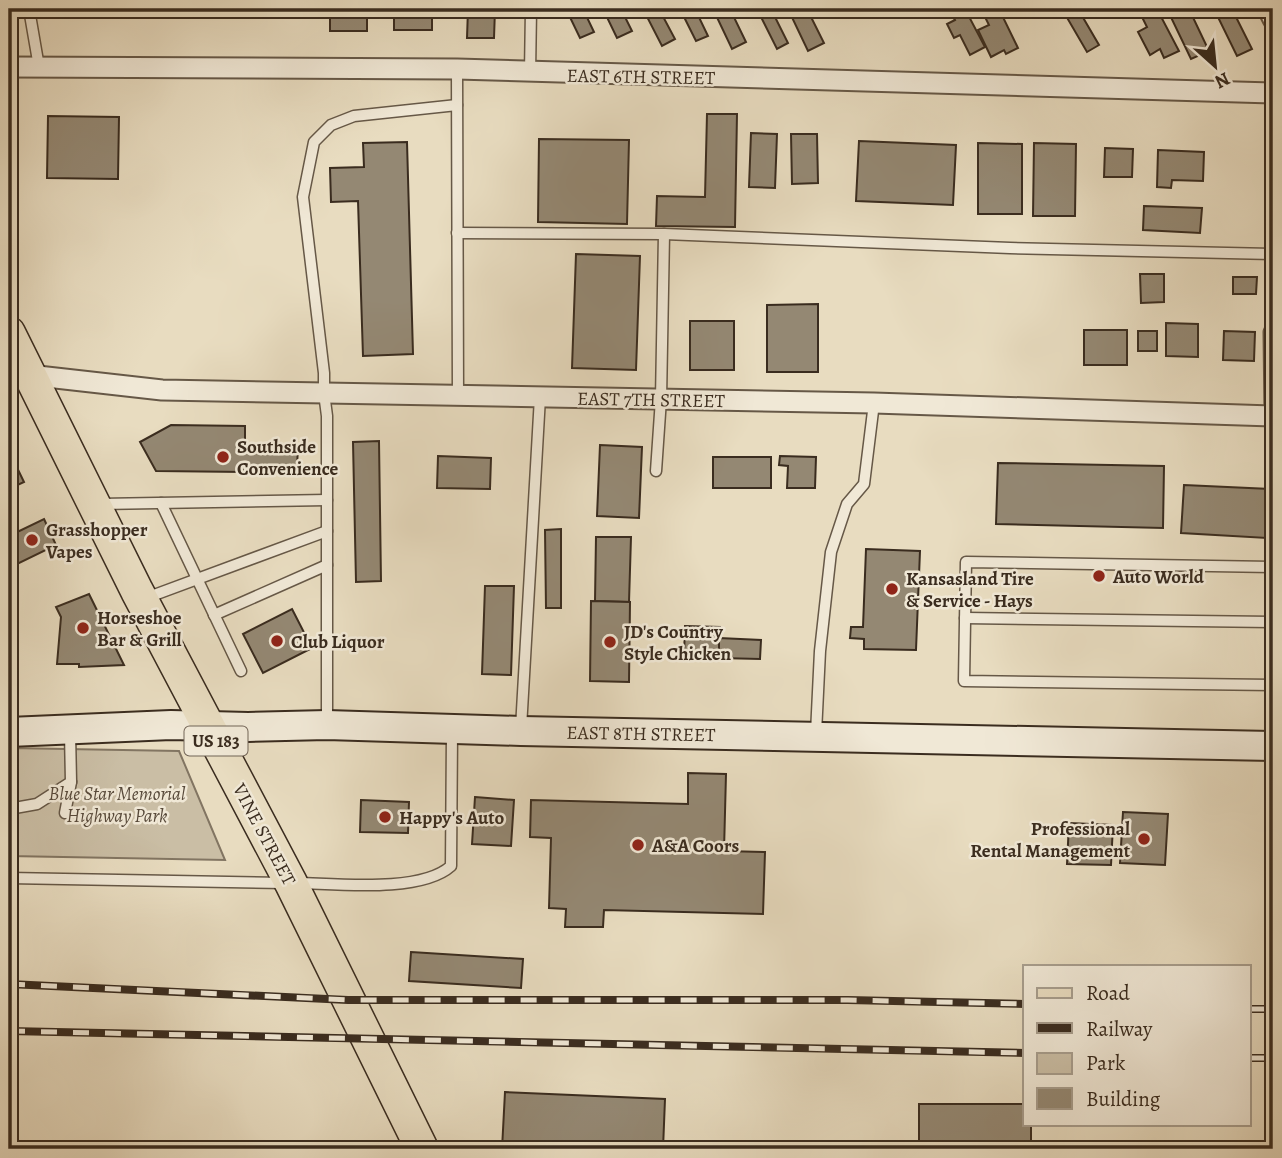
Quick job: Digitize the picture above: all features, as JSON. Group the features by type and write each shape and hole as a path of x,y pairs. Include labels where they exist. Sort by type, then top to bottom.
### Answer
{"main road":[{"name":"VINE STREET","path":"9,333 142,600 291,883 422,1149"},
{"name":"EAST 8TH STREET","path":"9,732 327,725 1273,746"}],"street":[{"path":"1268,9 1273,19"},
{"name":"EAST 6TH STREET","path":"9,66 457,69 1273,93"},
{"name":"EAST 7TH STREET","path":"29,375 162,390 874,403 1272,416"}],"lane":[{"path":"29,9 38,67"},
{"path":"530,73 531,9"},
{"path":"457,69 458,395"},
{"path":"327,725 327,416 303,197 314,142 331,125 354,116 457,105"},
{"path":"457,233 664,234 1010,248 1273,254"},
{"path":"656,471 661,399 664,234"},
{"path":"1272,416 1269,332 1273,323"},
{"path":"521,731 540,397"},
{"path":"816,737 820,651 831,552 847,504 864,484 874,403"},
{"path":"94,504 327,500"},
{"path":"161,503 241,671"},
{"path":"142,600 327,531"},
{"path":"1273,567 966,562 964,681 1273,685"},
{"path":"214,615 327,565"},
{"path":"965,618 1273,622"},
{"path":"65,813 71,782 69,729"},
{"path":"9,878 388,885 442,874 451,866 452,729"},
{"path":"9,809 37,804 71,782"}],"green space":[{"name":"Blue Star Memorial Highway Park","path":"9,748 179,751 225,860 9,856"}],"building":[{"path":"330,9 367,9 367,31 330,31"},
{"path":"394,9 432,9 432,30 394,30"},
{"path":"468,9 495,9 494,38 467,38"},
{"path":"566,9 583,9 594,32 580,38"},
{"path":"603,9 621,9 632,31 617,38"},
{"path":"643,9 659,9 675,39 662,46"},
{"path":"680,9 695,9 708,36 696,41"},
{"path":"713,9 730,9 746,42 732,49"},
{"path":"757,9 771,9 788,43 777,49"},
{"path":"788,9 807,9 824,43 808,51"},
{"path":"949,9 965,9 985,47 970,55 960,35 954,38 947,24 955,20"},
{"path":"981,9 999,9 1018,48 1006,54 1004,50 991,57 978,30 989,25"},
{"path":"1062,9 1078,9 1099,45 1087,52"},
{"path":"1138,9 1157,9 1179,51 1164,58 1160,49 1150,55 1138,32 1147,27"},
{"path":"1167,9 1189,9 1209,51 1191,59"},
{"path":"1214,9 1232,9 1252,49 1237,56"},
{"path":"707,114 737,114 735,227 656,226 657,196 705,197"},
{"path":"48,116 119,117 118,179 47,178"},
{"path":"751,133 777,134 775,188 749,187"},
{"path":"791,134 817,134 818,183 792,184"},
{"path":"539,139 629,140 627,224 538,222"},
{"path":"859,141 956,145 953,205 856,201"},
{"path":"407,142 413,354 363,356 358,201 331,202 330,168 364,167 363,143"},
{"path":"978,143 1022,144 1022,214 978,214"},
{"path":"1034,143 1076,144 1075,216 1033,216"},
{"path":"1105,148 1133,149 1132,177 1104,177"},
{"path":"1158,150 1204,152 1203,181 1172,180 1171,188 1157,187"},
{"path":"1144,206 1202,208 1200,233 1143,230"},
{"path":"576,254 640,256 636,370 572,368"},
{"path":"1140,274 1164,274 1164,302 1141,303"},
{"path":"1233,277 1257,277 1256,294 1233,294"},
{"path":"818,304 818,372 767,372 767,305"},
{"path":"690,321 734,321 734,370 690,370"},
{"path":"1166,323 1198,324 1198,357 1166,356"},
{"path":"1084,330 1127,330 1127,365 1084,365"},
{"path":"1138,331 1157,331 1157,351 1138,351"},
{"path":"1224,331 1255,332 1254,361 1223,360"},
{"name":"Southside Convenience","path":"171,425 245,426 245,445 298,446 297,467 245,467 244,472 156,471 140,442"},
{"path":"379,441 381,581 356,582 353,442"},
{"path":"600,445 642,447 639,518 597,516"},
{"path":"9,451 24,482 9,489"},
{"path":"438,456 491,458 490,489 437,488"},
{"path":"780,456 816,457 815,488 787,488 788,466 779,465"},
{"path":"713,457 771,457 771,488 713,488"},
{"path":"998,463 1164,466 1163,528 996,524"},
{"path":"1184,485 1270,489 1267,538 1181,533"},
{"name":"Grasshopper Vapes","path":"44,519 56,545 9,568 9,536"},
{"path":"561,529 561,608 546,608 545,530"},
{"path":"596,537 631,537 629,602 595,601"},
{"name":"Kansasland Tire & Service - Hays","path":"866,549 920,551 916,650 864,649 864,639 850,638 851,627 863,627"},
{"path":"485,586 514,586 511,675 482,674"},
{"name":"Horseshoe Bar & Grill","path":"89,594 124,665 79,667 79,664 57,664 61,617 56,607"},
{"name":"JD's Country Style Chicken","path":"591,601 630,602 629,682 590,681"},
{"name":"Club Liquor","path":"292,609 312,648 263,673 243,634"},
{"path":"685,626 720,627 719,658 684,656"},
{"path":"719,638 761,640 760,659 719,658"},
{"name":"A&A Coors","path":"688,773 726,774 724,851 765,852 763,914 604,910 603,927 565,927 566,909 549,908 551,838 530,837 531,800 688,804"},
{"path":"475,797 514,800 511,846 472,844"},
{"name":"Happy's Auto","path":"361,800 409,802 408,833 360,832"},
{"name":"Professional Rental Management","path":"1123,812 1168,814 1165,865 1120,863"},
{"path":"1069,823 1113,825 1111,865 1067,864"},
{"path":"411,952 523,959 521,988 409,981"},
{"path":"505,1092 665,1099 663,1149 502,1149"},
{"path":"919,1104 1023,1104 1023,1126 1031,1126 1031,1149 919,1149"}],"railway":[{"path":"9,984 348,1000 848,1000 1023,1004"},
{"path":"1250,1009 1273,1009"},
{"path":"9,1031 1023,1053"},
{"path":"1250,1058 1273,1058"}],"place":[{"name":"Southside Convenience","path":"223,457"},
{"name":"Grasshopper Vapes","path":"32,540"},
{"name":"Auto World","path":"1099,576"},
{"name":"Kansasland Tire & Service - Hays","path":"892,589"},
{"name":"Horseshoe Bar & Grill","path":"83,628"},
{"name":"Club Liquor","path":"277,641"},
{"name":"JD's Country Style Chicken","path":"610,642"},
{"name":"Happy's Auto","path":"385,817"},
{"name":"Professional Rental Management","path":"1144,839"},
{"name":"A&A Coors","path":"638,845"}]}
